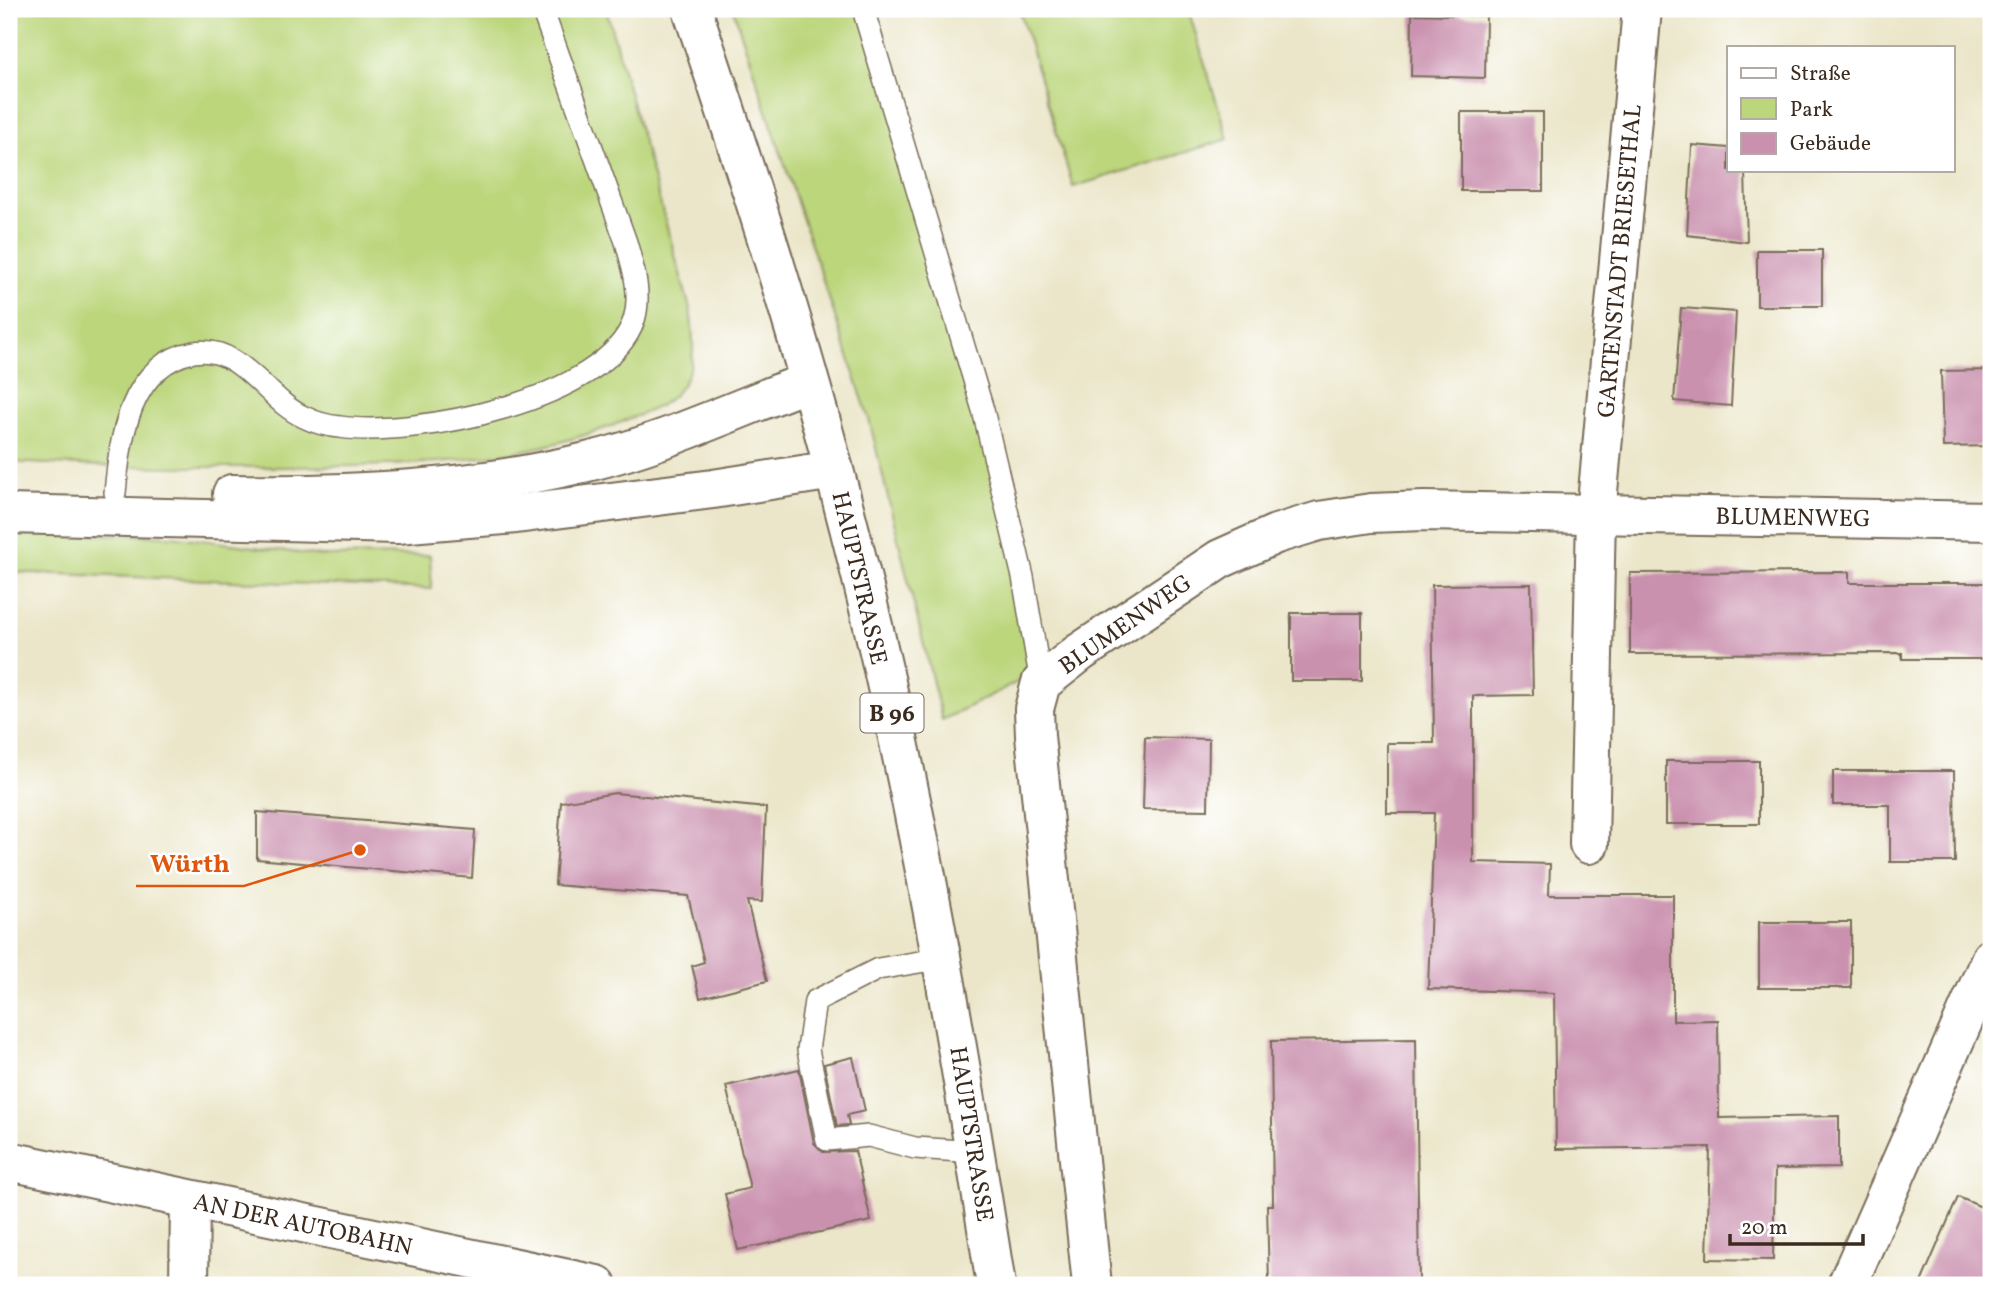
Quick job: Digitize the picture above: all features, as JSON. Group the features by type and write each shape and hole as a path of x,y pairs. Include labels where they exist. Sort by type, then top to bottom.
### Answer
{"main road":[{"name":"HAUPTSTRASSE","path":"692,9 834,470 903,756 943,958 996,1285"},
{"name":"GARTENSTADT BRIESETHAL","path":"1596,514 1642,9"},
{"path":"9,492 365,494 513,478 590,461 808,382"},
{"path":"9,514 397,524 516,514 713,489 834,470"},
{"name":"BLUMENWEG","path":"1092,1285 1035,736 1034,709 1041,683 1079,653 1220,559 1276,534 1319,521 1371,513 1424,511 1991,521"},
{"path":"1589,844 1596,514"},
{"path":"1847,1285 1991,958"},
{"name":"AN DER AUTOBAHN","path":"9,1161 597,1285"},
{"path":"189,1285 190,1201"}],"lane":[{"path":"115,493 120,444 139,392 156,369 179,357 210,352 232,360 303,417 340,427 372,428 475,417 513,405 584,374 622,341 633,321 637,302 635,275 617,216 542,9"},
{"path":"863,9 993,449 1023,577 1041,683"},
{"path":"943,958 878,969 815,1001 808,1050 827,1139 869,1136 915,1148 976,1152"}],"green space":[{"path":"9,9 606,9 690,309 693,354 688,375 670,399 624,421 581,436 494,456 359,466 106,466 9,462"},
{"path":"733,9 873,9 1047,667 942,720 869,419"},
{"path":"1019,9 1188,9 1228,139 1073,187"},
{"path":"9,533 171,536 322,556 430,555 432,589 9,572"}],"building":[{"path":"1412,14 1486,16 1485,78 1411,76"},
{"path":"1461,112 1543,112 1543,191 1461,191"},
{"path":"1692,145 1727,148 1727,172 1745,172 1747,242 1687,235"},
{"path":"1757,250 1822,250 1822,306 1757,306"},
{"path":"1681,308 1736,312 1731,406 1674,401"},
{"path":"1991,370 1991,446 1943,447 1941,371"},
{"path":"1849,572 1849,583 1991,583 1991,659 1902,659 1902,653 1630,654 1630,573"},
{"path":"1531,584 1533,695 1473,696 1473,862 1550,864 1549,895 1673,895 1673,1021 1718,1020 1719,1118 1839,1116 1839,1168 1775,1169 1773,1260 1707,1259 1710,1147 1556,1149 1554,993 1428,989 1434,813 1387,813 1387,743 1434,743 1432,585"},
{"path":"1291,613 1362,613 1362,681 1291,681"},
{"path":"1145,737 1209,739 1208,810 1143,809"},
{"path":"1666,761 1759,761 1759,824 1666,824"},
{"path":"1833,771 1954,771 1955,862 1890,862 1890,805 1833,805"},
{"path":"615,793 766,808 762,902 747,901 767,981 700,998 692,966 704,962 688,896 555,885 561,802"},
{"path":"257,812 475,830 472,878 257,859"},
{"path":"1759,922 1851,922 1851,988 1759,988"},
{"path":"1416,1039 1419,1285 1269,1285 1267,1205 1273,1205 1271,1041"},
{"path":"853,1057 865,1111 847,1115 849,1125 837,1126 824,1064"},
{"path":"799,1069 814,1143 823,1152 855,1151 871,1221 738,1250 725,1194 750,1188 726,1086"},
{"path":"1958,1197 1991,1211 1991,1285 1920,1285"}],"place":[{"name":"Würth","path":"360,850"}]}
